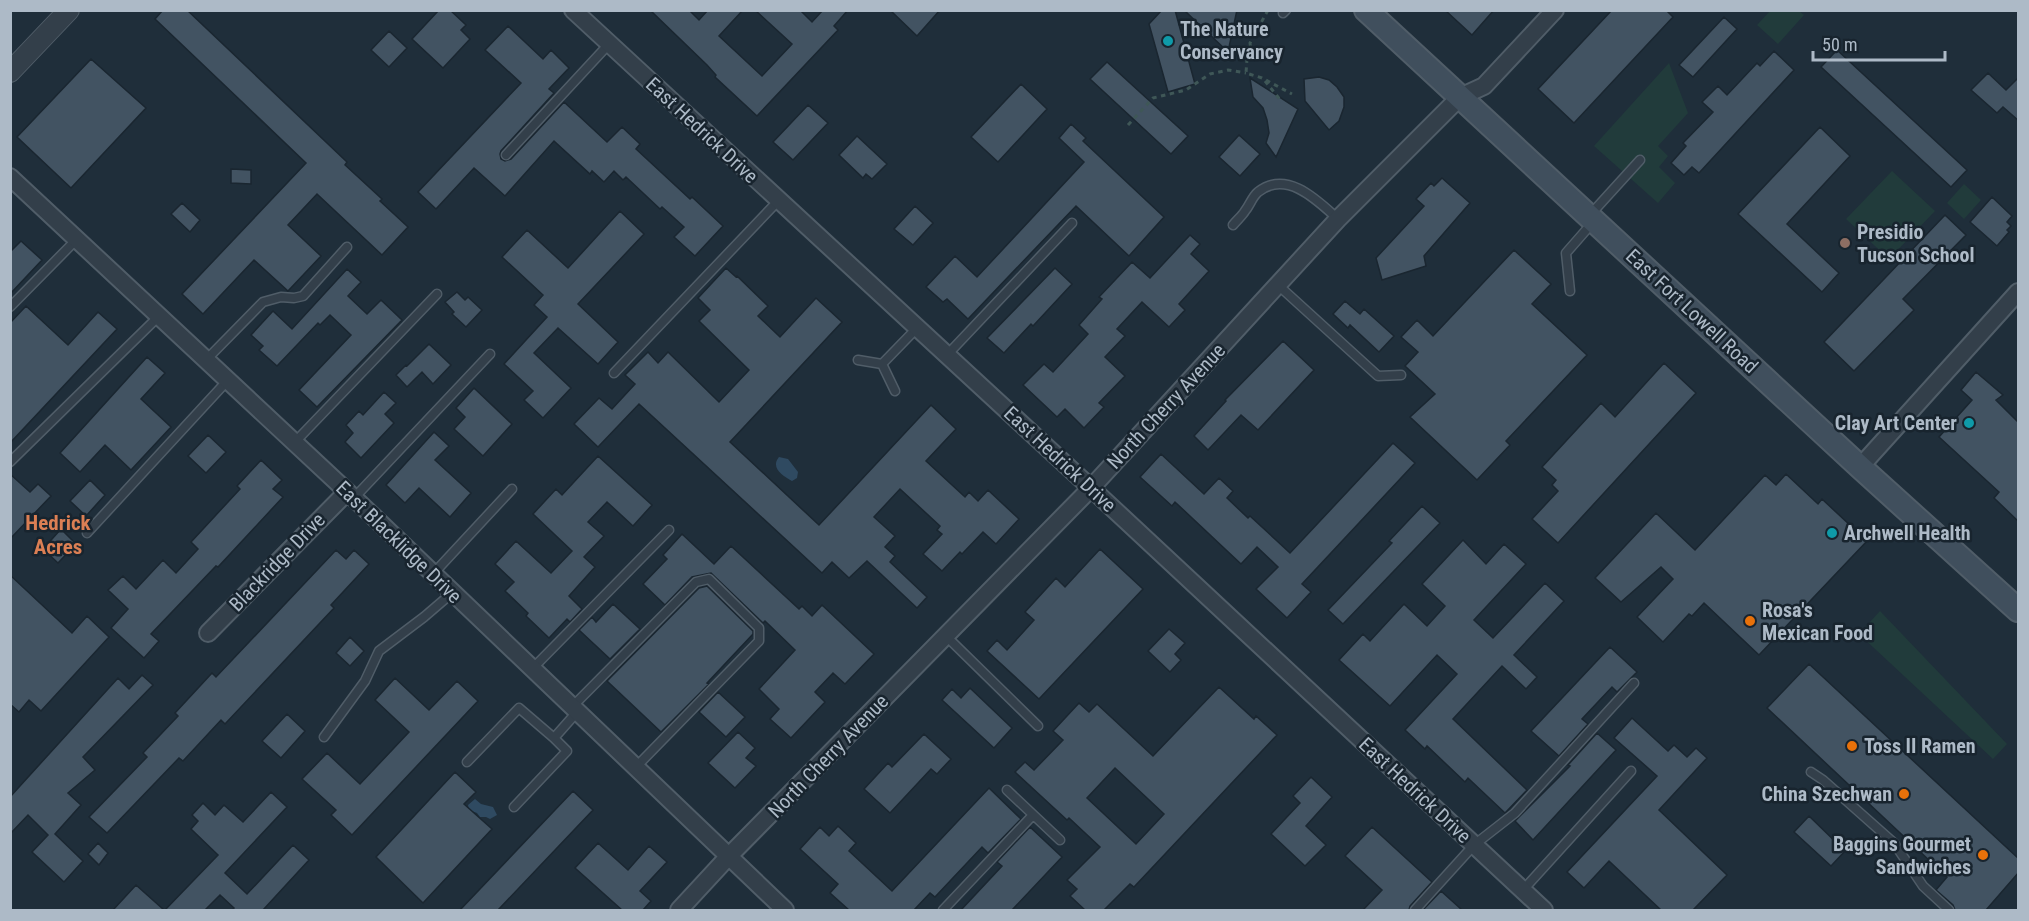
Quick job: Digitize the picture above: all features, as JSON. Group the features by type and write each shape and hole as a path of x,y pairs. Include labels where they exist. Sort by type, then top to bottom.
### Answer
{"main road":[{"name":"East Fort Lowell Road","path":"1366,10 1540,173 1592,218 1860,467 2019,610"}],"street":[{"path":"10,72 69,10"},
{"name":"East Hedrick Drive","path":"573,10 1544,910"},
{"name":"North Cherry Avenue","path":"679,910 728,857 1091,488 1338,219 1460,97 1484,86 1555,10"},
{"name":"East Blacklidge Drive","path":"10,177 295,442 785,910"},
{"path":"1860,467 2019,292"},
{"name":"Blackridge Drive","path":"208,633 350,495"}],"lane":[{"path":"506,155 609,44"},
{"path":"1569,291 1566,253 1640,160"},
{"path":"1233,225 1247,209 1257,192 1268,186 1279,184 1308,193 1338,219"},
{"path":"614,373 779,200"},
{"path":"947,355 1072,223"},
{"path":"10,307 77,239"},
{"path":"206,360 263,302 281,297 303,296 347,248"},
{"path":"1278,285 1378,376 1401,375"},
{"path":"295,442 437,294"},
{"path":"10,462 159,316"},
{"path":"882,364 917,328"},
{"path":"350,495 490,354"},
{"path":"858,360 882,364"},
{"path":"882,364 895,391"},
{"path":"87,533 228,380"},
{"path":"433,574 512,489"},
{"path":"532,669 669,530"},
{"path":"554,738 575,710 696,582 709,579 759,628 759,641 635,768"},
{"path":"324,737 365,681 379,651 424,617 452,592"},
{"path":"946,636 1038,726"},
{"path":"1415,910 1474,845 1515,813 1634,684"},
{"path":"467,762 519,708 554,738 567,751 514,807"},
{"path":"1522,890 1631,771"},
{"path":"1811,772 1894,843 1923,886 1949,910"},
{"path":"1007,790 1060,840"},
{"path":"943,910 1033,815"}],"path":[{"path":"1246,73 1247,59 1251,51 1250,43 1268,10"},
{"path":"1128,124 1153,98 1186,90 1210,74 1228,70 1262,78 1292,94"},
{"path":"1262,78 1282,102"}],"green space":[{"path":"1770,11 1799,11 1804,15 1778,44 1757,25"},
{"path":"1669,63 1688,113 1658,146 1668,156 1659,167 1675,183 1658,203 1594,146"},
{"path":"1892,171 1935,211 1889,259 1846,219"},
{"path":"1964,184 1981,200 1964,219 1947,203"},
{"path":"1880,611 2007,744 1993,759 1859,634"}],"water":[{"path":"779,457 788,459 798,472 797,478 792,481 779,471 776,465"},
{"path":"475,799 481,804 493,807 497,815 490,819 480,817 469,810 468,805"}],"building":[{"path":"163,10 187,10 347,162 345,165 408,227 382,255 317,194 288,225 321,256 288,291 254,260 203,314 182,294 306,163 155,19"},
{"path":"439,10 450,10 466,25 461,30 470,39 443,68 412,39"},
{"path":"650,10 689,10 699,20 708,10 743,10 719,36 762,76 792,44 755,10 800,10 812,22 823,10 848,10 834,26 838,30 757,116 715,77 716,75 707,65"},
{"path":"890,10 940,10 917,36"},
{"name":"The Nature Conservancy","path":"1162,10 1175,10 1195,84 1168,92 1149,24"},
{"path":"1184,10 1237,10 1228,52"},
{"path":"1445,10 1494,10 1472,35"},
{"path":"1612,10 1666,10 1673,17 1574,123 1538,89"},
{"path":"1724,17 1737,29 1693,77 1679,65"},
{"path":"508,26 543,59 551,50 569,68 549,89 554,93 501,151 501,159 505,161 511,159 564,102 607,142 622,127 640,144 636,149 723,226 695,256 674,237 684,227 662,207 660,209 626,177 623,180 614,171 604,182 592,171 590,174 554,141 505,196 474,168 436,209 418,192 521,83 485,50"},
{"path":"389,31 407,48 389,67 371,50"},
{"path":"1837,50 1967,170 1951,187 1821,67"},
{"path":"1774,51 1794,70 1699,173 1692,167 1684,175 1671,163 1686,146 1683,143 1713,112 1702,102 1718,86 1727,95 1757,63 1760,66"},
{"path":"91,59 146,108 71,188 17,137"},
{"path":"1107,62 1188,136 1171,154 1090,79"},
{"path":"1988,73 2006,90 2019,77 2019,121 2003,107 1997,113 1971,90"},
{"path":"1319,77 1329,80 1344,97 1344,107 1339,121 1329,130 1305,101 1304,79"},
{"path":"1250,78 1298,109 1276,157 1266,143 1269,133 1267,120 1263,108 1253,97"},
{"path":"1021,84 1047,109 998,162 971,137"},
{"path":"808,105 828,123 793,160 773,142"},
{"path":"1071,124 1086,138 1083,141 1164,217 1129,256 1076,206 968,319 947,299 943,302 926,287 955,256 977,277 1084,162 1059,138"},
{"path":"1820,127 1850,156 1787,224 1839,273 1822,292 1738,214"},
{"path":"1239,135 1260,154 1240,176 1219,157"},
{"path":"857,136 887,164 872,179 866,174 863,178 839,155"},
{"path":"231,169 251,170 251,184 231,183"},
{"path":"1442,178 1470,203 1424,256 1426,266 1382,280 1376,258 1424,206 1416,199 1431,183 1434,186"},
{"path":"1992,197 2012,216 2007,222 2011,226 2007,230 2009,232 1997,246 1970,222"},
{"path":"182,203 200,220 190,232 171,214"},
{"path":"915,206 933,223 913,245 894,229"},
{"path":"620,211 644,234 578,304 618,342 598,364 558,328 534,353 571,388 543,418 524,400 533,391 504,364 547,317 534,305 543,295 502,257 527,230 568,268"},
{"path":"1945,215 1966,235 1903,299 1914,310 1854,371 1824,342"},
{"path":"1190,235 1200,244 1191,254 1209,271 1179,304 1185,310 1169,327 1142,302 1117,329 1125,336 1105,357 1125,376 1099,403 1104,407 1084,428 1065,409 1057,417 1023,385 1044,364 1053,372 1088,334 1079,325 1102,299 1099,297 1132,262 1150,278"},
{"path":"21,241 42,260 10,294 10,252"},
{"path":"1514,250 1551,284 1532,304 1587,355 1506,441 1510,445 1477,480 1410,417 1435,394 1405,366 1418,352 1401,337 1417,320 1433,336"},
{"path":"726,268 768,306 758,316 780,337 816,298 842,322 730,442 819,525 931,405 956,429 926,461 965,497 969,492 978,501 988,490 1019,519 996,544 983,532 942,571 923,554 942,534 937,530 940,526 900,489 874,517 895,536 885,547 895,556 890,562 927,597 917,608 867,561 849,578 832,562 822,573 639,404 598,447 574,424 599,398 612,409 635,384 625,375 648,352 658,363 668,352 719,402 749,370 699,321 710,310 698,298"},
{"path":"1055,268 1072,284 1004,353 987,338"},
{"path":"347,269 361,282 348,296 367,314 381,300 402,320 317,407 299,390 351,335 330,315 320,325 318,323 277,366 259,350 263,346 251,335 273,311 292,329"},
{"path":"457,292 465,300 468,297 482,310 466,327 452,314 454,312 445,302"},
{"path":"1345,301 1360,314 1364,309 1394,336 1379,352 1350,325 1348,328 1333,314"},
{"path":"26,306 68,345 98,312 117,329 10,443 10,323"},
{"path":"1283,341 1314,370 1258,430 1241,415 1208,450 1194,436 1225,400"},
{"path":"429,344 451,365 433,384 422,372 407,387 396,375"},
{"path":"147,357 165,373 141,399 171,427 131,470 105,445 80,472 60,453"},
{"path":"1664,363 1696,393 1558,543 1532,519 1558,491 1552,485 1556,480 1542,467 1601,403 1615,417"},
{"path":"1976,372 2003,395 1996,400 2019,423 2019,522 1994,498 1999,492 1939,437 1972,400 1961,390"},
{"path":"474,388 512,424 483,456 454,429 465,417 456,408"},
{"path":"384,392 396,403 385,414 394,423 361,458 345,442 353,433 346,425 359,411 363,415"},
{"path":"434,432 449,446 435,460 471,493 450,517 419,488 405,503 386,485"},
{"path":"208,435 226,452 206,473 188,456"},
{"path":"1393,443 1415,463 1302,584 1311,592 1287,618 1256,589 1278,567 1257,547 1241,564 1175,502 1172,506 1140,477 1161,454 1204,494 1219,478 1233,491 1227,498 1290,553"},
{"path":"598,456 652,505 633,526 607,502 588,522 604,536 584,557 595,567 569,596 582,609 570,622 567,619 549,638 505,591 514,582 495,564 516,541 551,573 572,551 533,514 556,489 562,495"},
{"path":"261,460 282,480 273,489 283,497 151,634 159,641 144,658 111,628 128,609 108,590 123,576 136,589 163,560 176,573 198,549 191,542 240,489 237,486"},
{"path":"10,474 30,492 38,484 51,496 10,539"},
{"path":"1786,474 1818,504 1822,499 1867,541 1759,655 1704,603 1692,616 1689,614 1663,642 1637,617 1673,579 1661,567 1621,602 1595,578 1656,513 1695,550 1765,475 1776,485"},
{"path":"90,480 105,495 86,516 70,501"},
{"path":"1422,506 1440,523 1343,624 1328,610 1392,543 1389,541"},
{"path":"61,529 76,544 58,563 43,549"},
{"path":"682,534 714,564 731,546 799,609 802,606 812,616 822,605 874,654 845,684 833,673 815,692 825,702 791,738 770,719 779,709 759,689 795,650 711,573 692,577 665,605 643,584 667,559 663,555"},
{"path":"1463,540 1486,564 1504,544 1526,564 1474,620 1493,638 1545,583 1564,601 1514,655 1537,677 1526,689 1502,666 1453,719 1527,790 1505,813 1468,778 1465,782 1427,746 1425,749 1405,730 1457,674 1437,655 1390,706 1339,660 1363,634 1370,641 1404,604 1427,626 1445,606 1422,584"},
{"path":"1100,549 1143,589 1039,699 987,651 997,640 1007,650 1034,620 1025,612 1056,578 1065,587"},
{"path":"336,550 346,559 354,550 369,564 331,605 334,608 225,724 221,720 183,761 179,758 107,833 89,817 147,757 143,753 178,716 175,713 212,673 216,677"},
{"path":"10,575 72,633 87,616 109,637 41,711 29,700 19,712 10,704"},
{"path":"707,586 753,631 753,634 707,683 709,684 661,732 607,681 699,588"},
{"path":"613,604 640,629 610,659 579,630 592,617 596,622"},
{"path":"1169,629 1185,643 1175,654 1181,660 1170,672 1148,651"},
{"path":"350,637 364,651 350,666 336,653"},
{"path":"1610,647 1637,672 1617,692 1612,687 1582,719 1588,724 1559,756 1531,731"},
{"path":"1809,664 2019,859 2019,872 1986,910 1955,910 1953,905 1936,890 1947,877 1767,708"},
{"path":"142,675 153,685 83,757 95,770 68,793 81,805 55,834 83,861 64,882 32,852 48,835 28,815 10,834 10,797 118,678 129,689"},
{"path":"395,678 429,710 457,681 478,701 352,835 331,815 336,810 302,779 327,753 360,784 409,732 375,700"},
{"path":"1219,687 1254,719 1256,716 1277,735 1134,887 1130,884 1104,910 1085,910 1070,896 1077,889 1067,880 1100,847 1015,772 1025,762 1034,770 1063,740 1053,731 1079,703 1089,712 1097,704 1153,756","holes":["1115,768 1164,814 1136,844 1087,798"]},
{"path":"970,688 1012,728 994,748 942,700 952,689 961,698"},
{"path":"718,692 745,717 726,737 699,712"},
{"path":"287,714 305,731 281,758 262,741"},
{"path":"1632,718 1668,751 1674,745 1687,757 1696,748 1707,758 1659,810 1727,875 1693,910 1661,910 1609,861 1584,888 1567,872 1657,776 1614,738"},
{"path":"738,732 755,748 746,758 756,766 735,788 708,763"},
{"path":"1597,733 1616,750 1533,840 1515,821 1570,766 1568,765"},
{"path":"924,734 951,759 937,774 931,769 890,813 864,789 888,763 892,767"},
{"path":"455,772 476,792 464,804 492,829 423,903 376,857"},
{"path":"1311,777 1332,797 1306,826 1326,845 1305,866 1271,834 1300,803 1293,796"},
{"path":"989,788 1021,819 988,853 982,847 935,897 930,893 914,910 849,910 830,893 838,884 800,849 820,827 829,836 838,826 856,843 849,851 892,891"},
{"path":"573,791 593,810 498,910 460,910"},
{"path":"271,792 287,807 225,873 247,894 293,845 309,860 263,910 232,910 234,908 220,895 205,910 165,910 218,855 191,829 198,821 192,815 203,803 215,815 224,805 243,822"},
{"path":"1809,816 1845,851 1831,866 1794,832"},
{"path":"1030,827 1062,857 1012,910 961,910 1002,866 997,862"},
{"path":"1372,827 1432,882 1409,910 1363,910 1382,890 1345,856"},
{"path":"98,843 108,853 99,865 88,854"},
{"path":"598,843 628,870 649,846 667,862 640,891 651,901 643,910 622,910 575,868"},
{"path":"136,885 164,910 113,910"},
{"path":"1441,891 1462,910 1423,910"}],"place":[{"name":"The Nature Conservancy","path":"1168,41"},
{"name":"Presidio Tucson School","path":"1845,243"},
{"name":"Clay Art Center","path":"1969,423"},
{"name":"Archwell Health","path":"1832,533"},
{"name":"Rosa's Mexican Food","path":"1750,621"},
{"name":"Toss II Ramen","path":"1852,746"},
{"name":"China Szechwan","path":"1904,794"},
{"name":"Baggins Gourmet Sandwiches","path":"1983,855"}],"district":[{"name":"Hedrick Acres","path":"58,535"}]}
